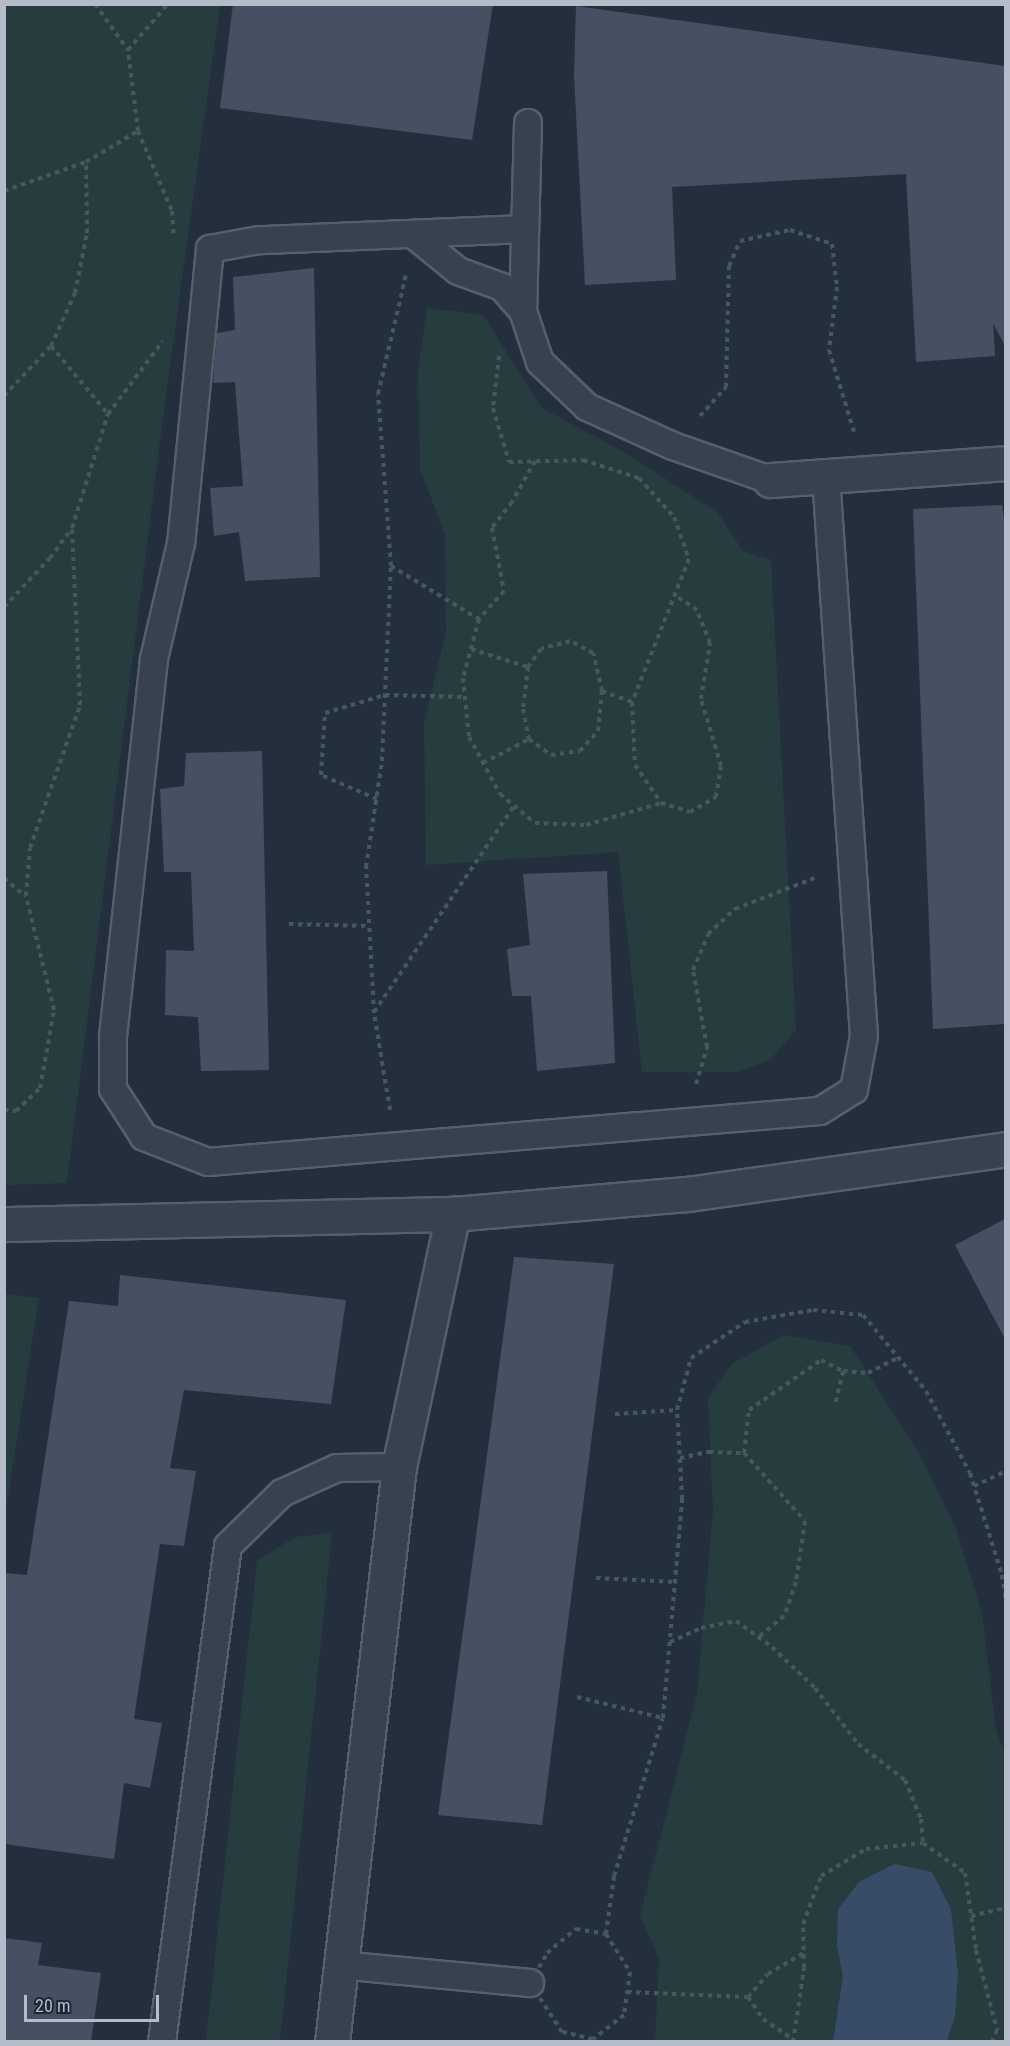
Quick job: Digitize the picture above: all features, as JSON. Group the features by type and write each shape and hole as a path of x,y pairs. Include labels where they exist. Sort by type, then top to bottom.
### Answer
{"street":[{"path":"770,480 1005,463"},
{"path":"4,1224 453,1214 687,1194 1005,1149"},
{"path":"332,2042 339,1965 399,1467 453,1214"}],"lane":[{"path":"526,322 525,229 528,123"},
{"path":"525,229 415,236 259,240 210,249 181,543 154,659 113,1038 113,1089 144,1137 208,1162 820,1111 854,1090 864,1036 826,476"},
{"path":"415,236 458,271 502,287 526,322 540,362 587,407 673,446 770,480"},
{"path":"162,2042 228,1546 282,1493 337,1468 399,1467"},
{"path":"339,1965 530,1983"}],"path":[{"path":"95,4 128,50 138,131 172,211 175,243"},
{"path":"128,50 168,4"},
{"path":"4,191 86,162 138,131"},
{"path":"4,396 51,346 75,293 87,233 86,162"},
{"path":"673,446 726,387 729,266 740,241 790,230 832,244 837,287 829,350 850,423 871,472"},
{"path":"396,1146 374,1013 366,867 377,799 391,566 378,394 415,236"},
{"path":"526,322 498,357 493,408 509,462 583,459 639,478 674,517 688,559 632,702 635,765 661,803"},
{"path":"4,607 50,558 72,528 108,414 167,335"},
{"path":"51,346 108,414"},
{"path":"535,461 512,502 492,528 504,591 479,619 463,678 469,737 500,794 535,823 586,825 661,803 690,812 716,797 722,766 701,699 710,643 697,610 675,595"},
{"path":"4,1110 16,1111 40,1088 54,1010 26,896 30,848 80,705 72,528"},
{"path":"391,566 479,619"},
{"path":"570,641 593,653 602,691 598,731 580,751 551,755 529,739 523,709 528,667 541,649 570,641"},
{"path":"471,649 528,667"},
{"path":"602,691 632,702"},
{"path":"377,799 321,775 325,713 385,695 465,698"},
{"path":"483,763 529,739"},
{"path":"374,1013 514,806"},
{"path":"685,1122 707,1047 693,970 708,934 735,909 852,863"},
{"path":"4,878 26,896"},
{"path":"289,924 369,926"},
{"path":"606,1934 576,1929 547,1953 530,1983 562,2031 593,2040 624,2015 630,1972 606,1934 614,1876 663,1718 682,1499 677,1410 691,1358 746,1322 813,1310 862,1315 926,1390 974,1486 1002,1575 1005,1601"},
{"path":"744,1453 749,1410 821,1360 843,1371 868,1373 897,1358"},
{"path":"835,1406 843,1371"},
{"path":"615,1414 677,1410"},
{"path":"680,1458 709,1452 744,1453 805,1521 796,1582 784,1616 759,1637"},
{"path":"974,1486 1005,1471"},
{"path":"596,1578 676,1582"},
{"path":"670,1642 701,1628 736,1621 759,1637 814,1688 858,1744 905,1780 921,1819 923,1843"},
{"path":"577,1697 663,1718"},
{"path":"748,1997 763,2019 792,2040 804,1953 803,1924 821,1876 866,1849 923,1843 965,1873 976,1950 997,2030 992,2042"},
{"path":"971,1916 1005,1908"},
{"path":"748,1997 768,1974 804,1953"},
{"path":"627,1992 748,1997"}],"green space":[{"path":"4,5 220,5 163,417 67,1183 5,1185"},
{"path":"427,308 483,315 542,408 626,453 718,513 743,551 771,560 796,1030 770,1060 737,1072 642,1072 618,852 426,865 424,723 446,632 445,534 420,469 418,372"},
{"path":"4,1294 39,1298 5,1516"},
{"path":"783,1335 850,1346 919,1453 957,1531 982,1614 996,1729 1005,1755 1005,2041 655,2041 659,1958 640,1916 697,1694 713,1511 708,1397 732,1364"},
{"path":"332,1533 280,2041 206,2041 257,1561 295,1537"}],"water":[{"path":"895,1864 932,1872 951,1909 958,1974 955,2016 947,2041 833,2041 843,1976 837,1946 838,1909 859,1882"}],"building":[{"path":"233,4 493,4 472,140 220,108"},
{"path":"576,6 1005,66 1005,346 993,323 995,356 916,362 906,174 672,187 676,280 585,285 574,76"},
{"path":"314,268 320,577 245,581 239,532 214,536 210,488 243,486 235,382 213,383 217,333 235,330 233,277"},
{"path":"1002,505 1005,525 1005,1024 933,1029 913,509"},
{"path":"262,751 269,1070 201,1071 198,1017 165,1015 166,950 194,951 191,872 164,872 160,789 184,786 186,753"},
{"path":"607,871 615,1063 537,1071 531,996 512,996 507,949 530,945 523,874"},
{"path":"1005,1219 1005,1339 955,1245"},
{"path":"514,1257 614,1264 542,1825 438,1815"},
{"path":"120,1275 346,1300 331,1404 184,1390 170,1468 196,1471 184,1546 160,1544 134,1719 162,1723 150,1788 124,1783 114,1859 4,1844 4,1573 27,1575 69,1301 118,1306"},
{"path":"4,1938 42,1943 38,1965 101,1973 91,2042 4,2042"}]}
